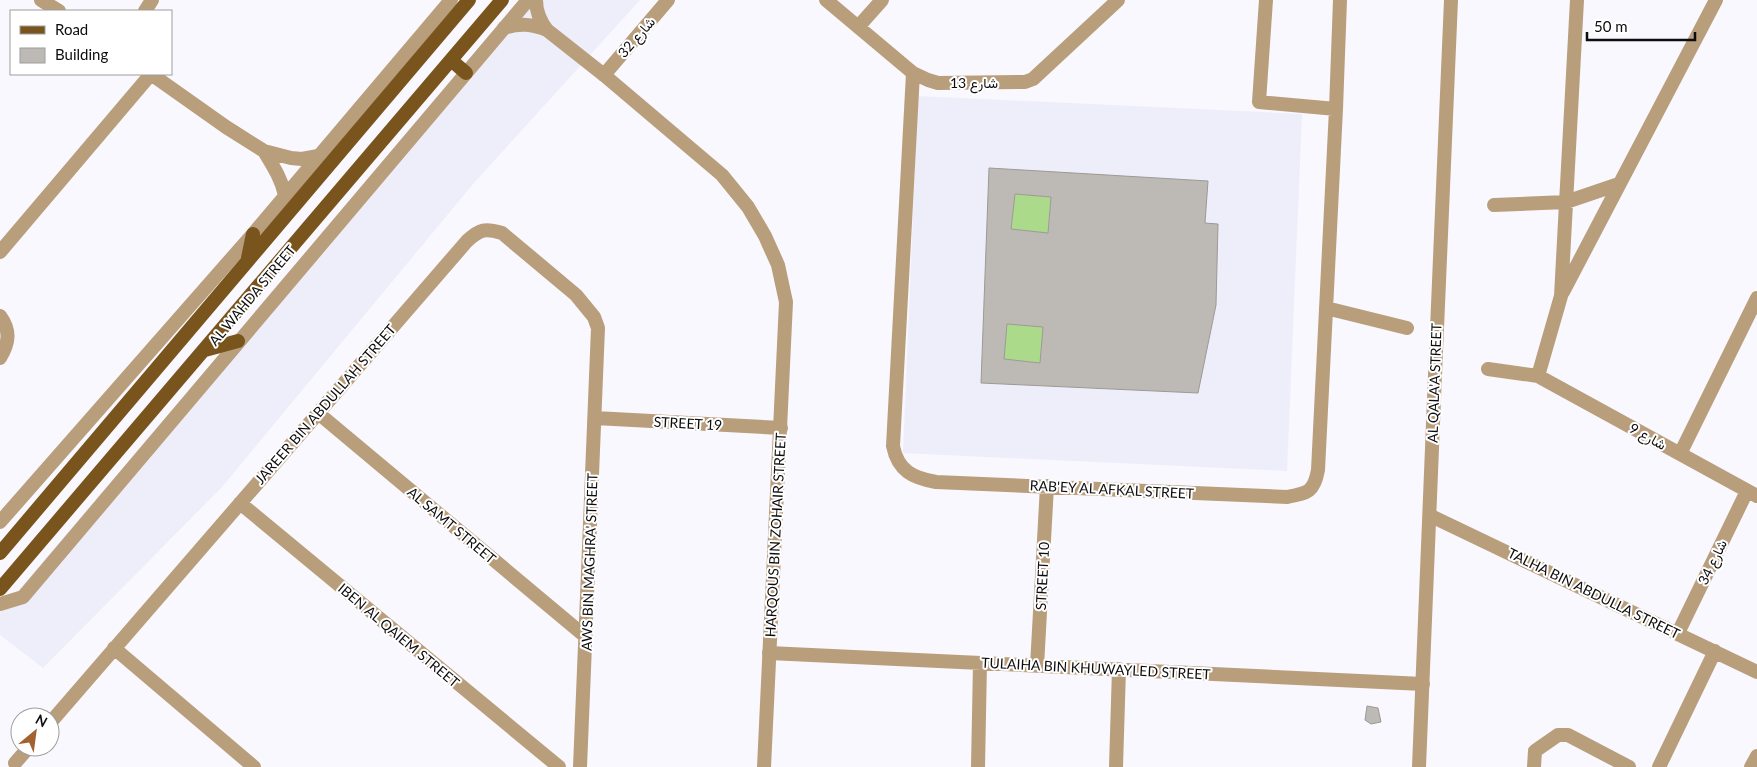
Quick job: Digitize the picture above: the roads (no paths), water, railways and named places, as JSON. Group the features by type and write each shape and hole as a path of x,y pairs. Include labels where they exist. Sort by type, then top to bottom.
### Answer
{"main road":[{"name":"AL WAHDA STREET","path":"0,554 248,260 359,118 468,0"},
{"name":"AL WAHDA STREET","path":"0,589 502,0"},
{"path":"451,60 466,73"},
{"path":"248,260 253,234"},
{"path":"204,350 238,342"}],"street":[{"path":"41,0 57,10"},
{"path":"0,522 253,234 318,156 359,118 451,0"},
{"path":"0,604 22,597 528,0"},
{"path":"536,0 537,12 547,30"},
{"name":"شارع 32","path":"604,75 668,0"},
{"name":"شارع 13","path":"826,0 913,73 938,83 1025,82 1033,80 1118,0"},
{"path":"858,27 882,0"},
{"path":"1266,0 1259,102 1336,109"},
{"path":"1340,0 1326,308 1407,328"},
{"name":"AL QALA'A STREET","path":"1419,767 1451,0"},
{"path":"1561,296 1577,0"},
{"path":"1488,369 1538,376 1561,296 1716,0"},
{"path":"504,28 526,24 547,30"},
{"name":"HARQOUS BIN ZOHAIR STREET","path":"547,30 722,174 748,207 765,236 778,265 786,302 764,767"},
{"name":"RAB'EY AL AFKAL STREET","path":"913,73 893,446 895,458 904,469 918,478 936,482 1287,497 1307,492 1316,480 1326,308"},
{"path":"0,252 150,75"},
{"path":"152,75 226,127 264,151 291,158 318,156"},
{"path":"264,151 277,171 285,195"},
{"path":"1494,205 1566,202 1619,184"},
{"name":"JAREER BIN ABDULLAH STREET","path":"60,710 476,232 483,230 502,233 576,295 594,317 598,328 598,357"},
{"path":"1680,454 1757,298"},
{"path":"0,316 7,325 8,337 6,348 0,358"},
{"name":"AWS BIN MAGHRA' STREET","path":"580,767 598,357"},
{"name":"شارع 9","path":"1538,376 1752,494"},
{"name":"AL SAMT STREET","path":"318,413 586,637"},
{"name":"STREET 19","path":"595,418 781,428"},
{"name":"STREET 10","path":"1037,666 1047,486"},
{"name":"شارع 34","path":"1678,633 1752,494"},
{"name":"IBEN AL QAIEM STREET","path":"240,504 559,767"},
{"name":"TALHA BIN ABDULLA STREET","path":"1430,516 1757,672"},
{"path":"114,648 254,767"},
{"path":"1659,767 1715,651"},
{"name":"TULAIHA BIN KHUWAYLED STREET","path":"769,653 1423,684"},
{"path":"978,767 980,663"},
{"path":"1116,767 1119,669"},
{"path":"1534,767 1535,751 1558,735 1568,735 1629,767"},
{"path":"1751,767 1757,756"}]}
